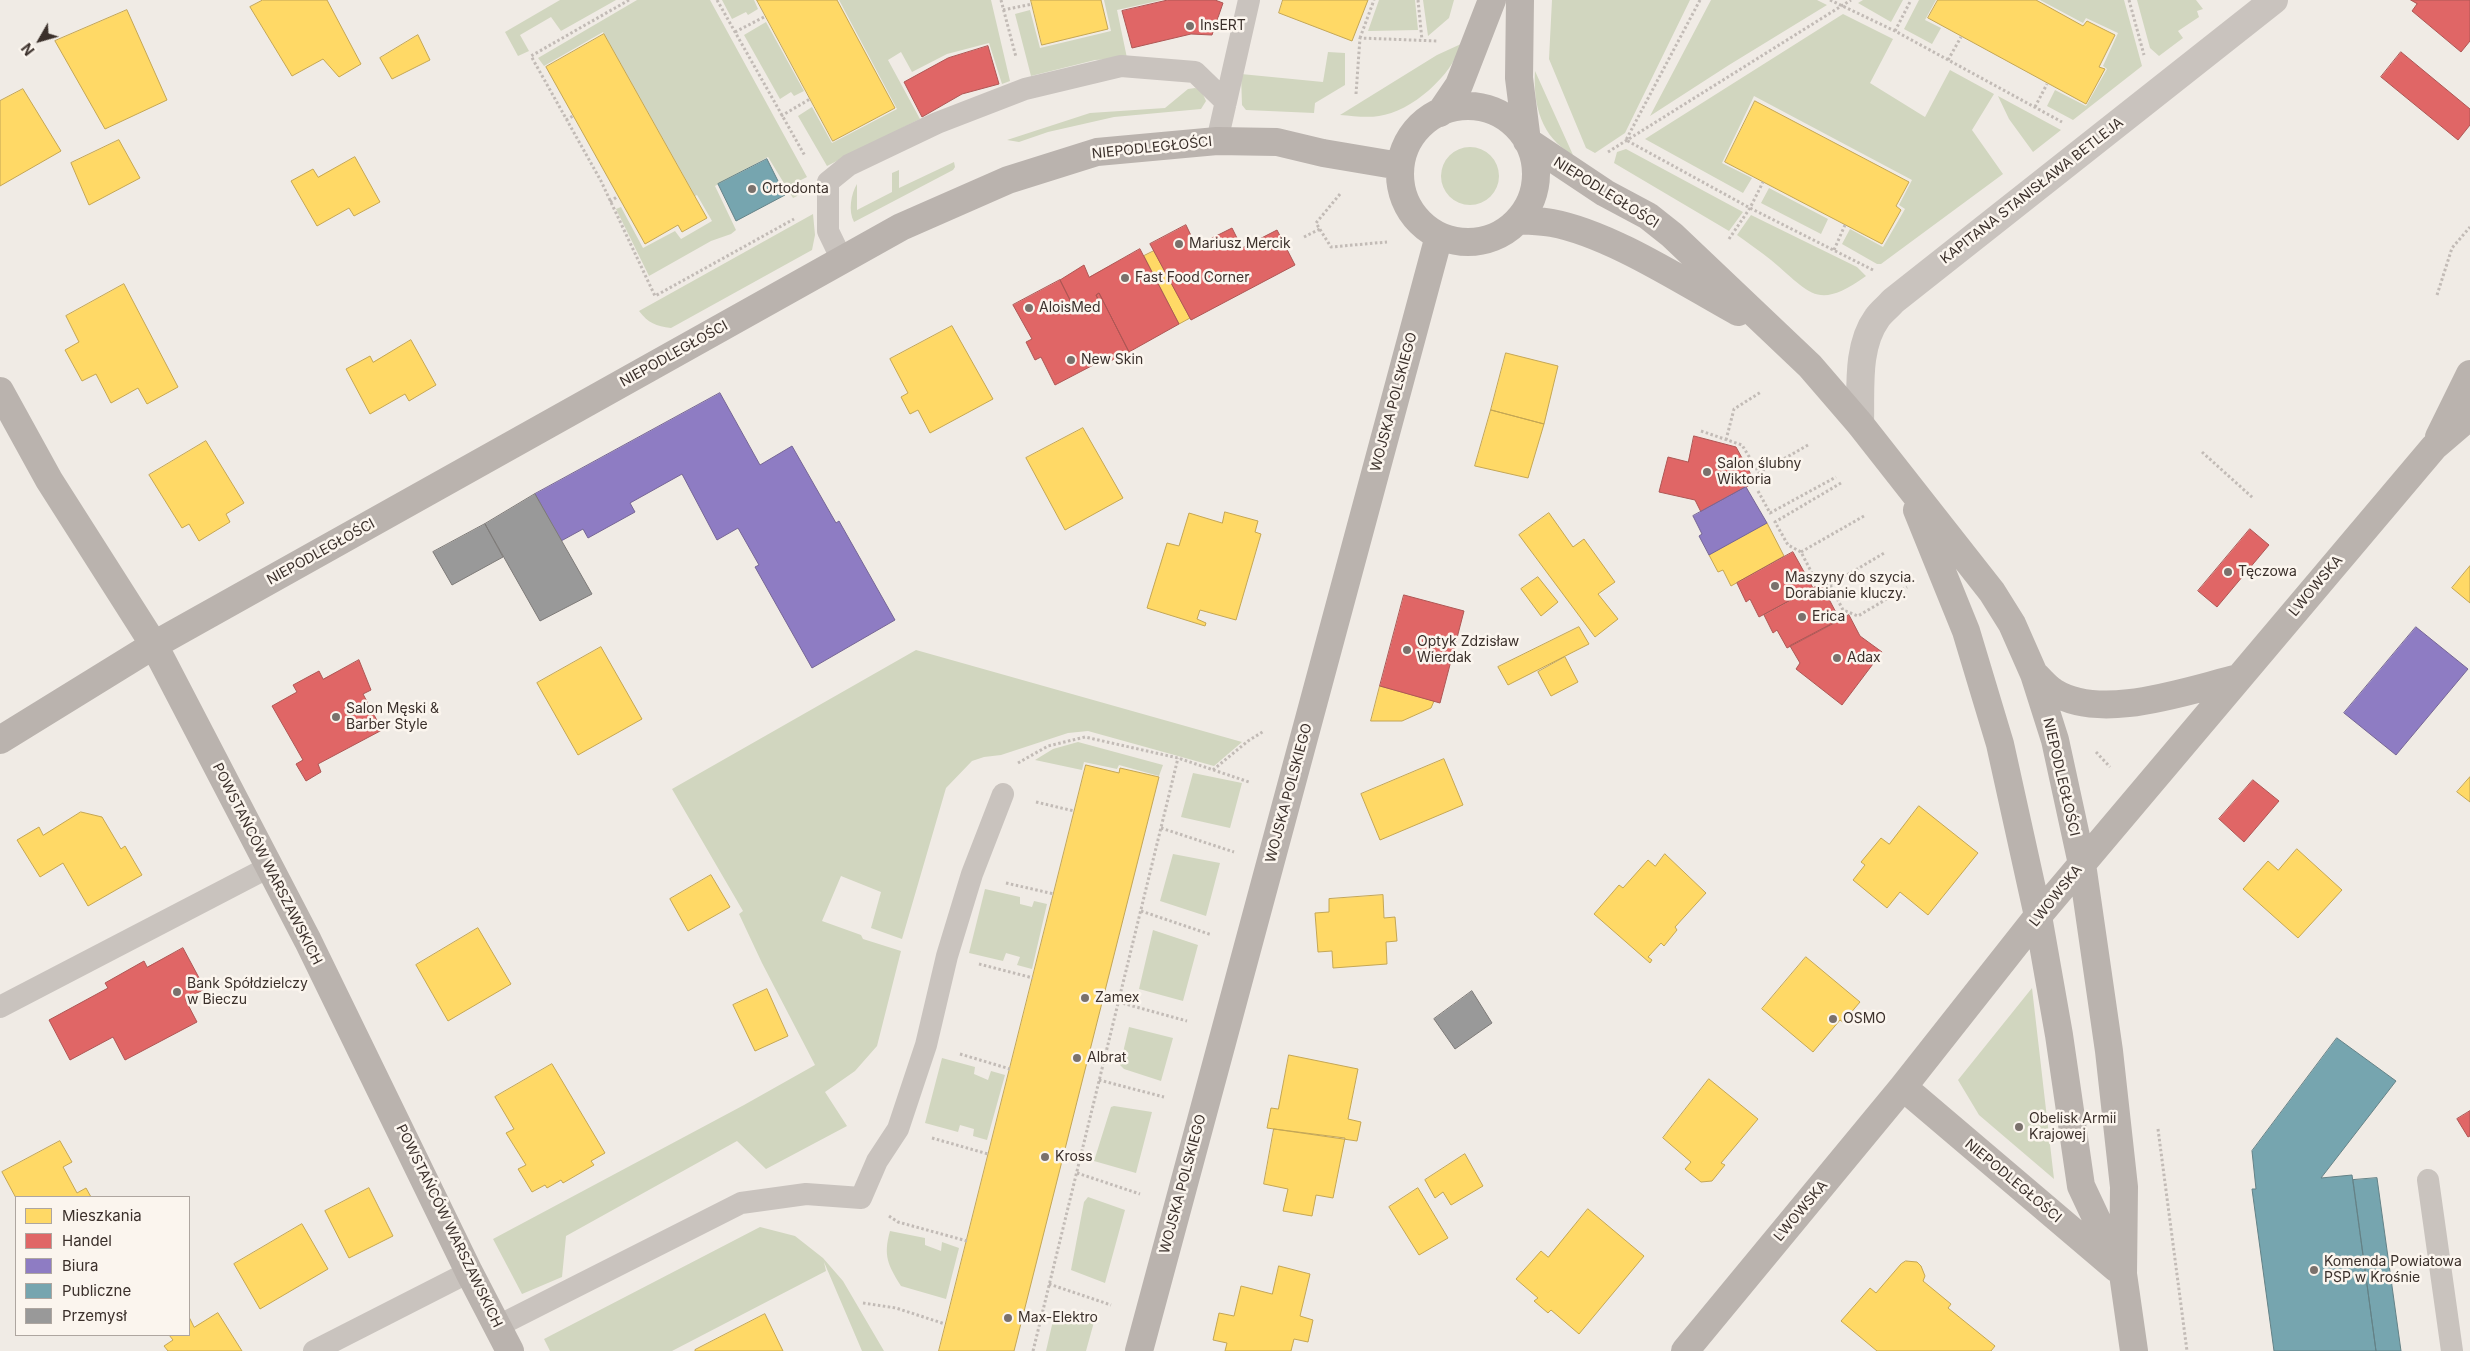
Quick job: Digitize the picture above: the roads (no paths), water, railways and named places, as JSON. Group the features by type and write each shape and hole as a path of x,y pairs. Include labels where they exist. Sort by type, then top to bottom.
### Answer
{"main road":[{"path":"1440,113 1459,85 1492,0"},
{"path":"1520,0 1519,78 1527,141"},
{"path":"1468,106 1487,109 1503,116 1517,127 1527,141 1534,157 1536,174 1534,191 1528,206 1518,220 1501,234 1481,241 1460,242 1439,236 1422,224 1409,207 1401,188 1400,166 1405,148 1416,130 1430,117 1448,109 1468,106"},
{"name":"NIEPODLEGŁOŚCI","path":"0,740 154,646 901,227 1008,180 1097,152 1217,141 1277,142 1323,153 1400,166"},
{"name":"NIEPODLEGŁOŚCI","path":"1527,141 1560,165 1654,221 1672,235 1810,366 1860,424 1992,592 2012,624 2034,674 2055,740 2082,864 2109,1051 2124,1187 2123,1274 2134,1351"},
{"name":"NIEPODLEGŁOŚCI","path":"1518,220 1551,223 1588,234 1635,256 1770,329"},
{"name":"WOJSKA POLSKIEGO","path":"1139,1351 1439,236"},
{"name":"LWOWSKA","path":"2434,446 2470,374"},
{"name":"POWSTAŃCÓW WARSZAWSKICH","path":"0,391 49,480 154,646 269,867 510,1351"},
{"name":"LWOWSKA","path":"1685,1351 1903,1087 2038,916 2434,446 2470,416"},
{"name":"NIEPODLEGŁOŚCI","path":"1897,471 1922,521 1966,631 1984,687 2008,776 2038,916 2059,1035 2081,1186 2123,1274"},
{"path":"2034,674 2054,692 2067,698 2104,705 2139,701 2239,678"},
{"name":"NIEPODLEGŁOŚCI","path":"1903,1087 2123,1274"}],"street":[{"name":"KAPITANA STANISŁAWA BETLEJA","path":"1860,424 1862,357 1867,338 1876,319 1893,301 2274,0"}],"lane":[{"path":"1217,141 1249,0"},
{"path":"842,260 828,231 828,191 849,165 920,131 1025,89 1120,66 1196,72 1226,102"},
{"path":"498,1326 741,1203 806,1194 861,1198 877,1160 898,1129 926,1044 947,956 972,874 1003,794"},
{"path":"0,1007 269,867"},
{"path":"2428,1180 2452,1351"},
{"path":"314,1351 469,1272"}],"place":[{"name":"InsERT","path":"1190,26"},
{"name":"Ortodonta","path":"752,189"},
{"name":"Mariusz Mercik","path":"1179,244"},
{"name":"Fast Food Corner","path":"1125,278"},
{"name":"AloisMed","path":"1029,308"},
{"name":"New Skin","path":"1071,360"},
{"name":"Salon ślubny Wiktoria","path":"1707,472"},
{"name":"Tęczowa","path":"2228,572"},
{"name":"Maszyny do szycia. Dorabianie kluczy.","path":"1775,586"},
{"name":"Erica","path":"1802,617"},
{"name":"Optyk Zdzisław Wierdak","path":"1407,650"},
{"name":"Adax","path":"1837,658"},
{"name":"Salon Męski & Barber Style","path":"336,717"},
{"name":"Bank Spółdzielczy w Bieczu","path":"177,992"},
{"name":"Zamex","path":"1085,998"},
{"name":"OSMO","path":"1833,1019"},
{"name":"Albrat","path":"1077,1058"},
{"name":"Obelisk Armii Krajowej","path":"2019,1127"},
{"name":"Kross","path":"1045,1157"},
{"name":"Komenda Powiatowa PSP w Krośnie","path":"2314,1270"},
{"name":"Max-Elektro","path":"1008,1318"}]}
